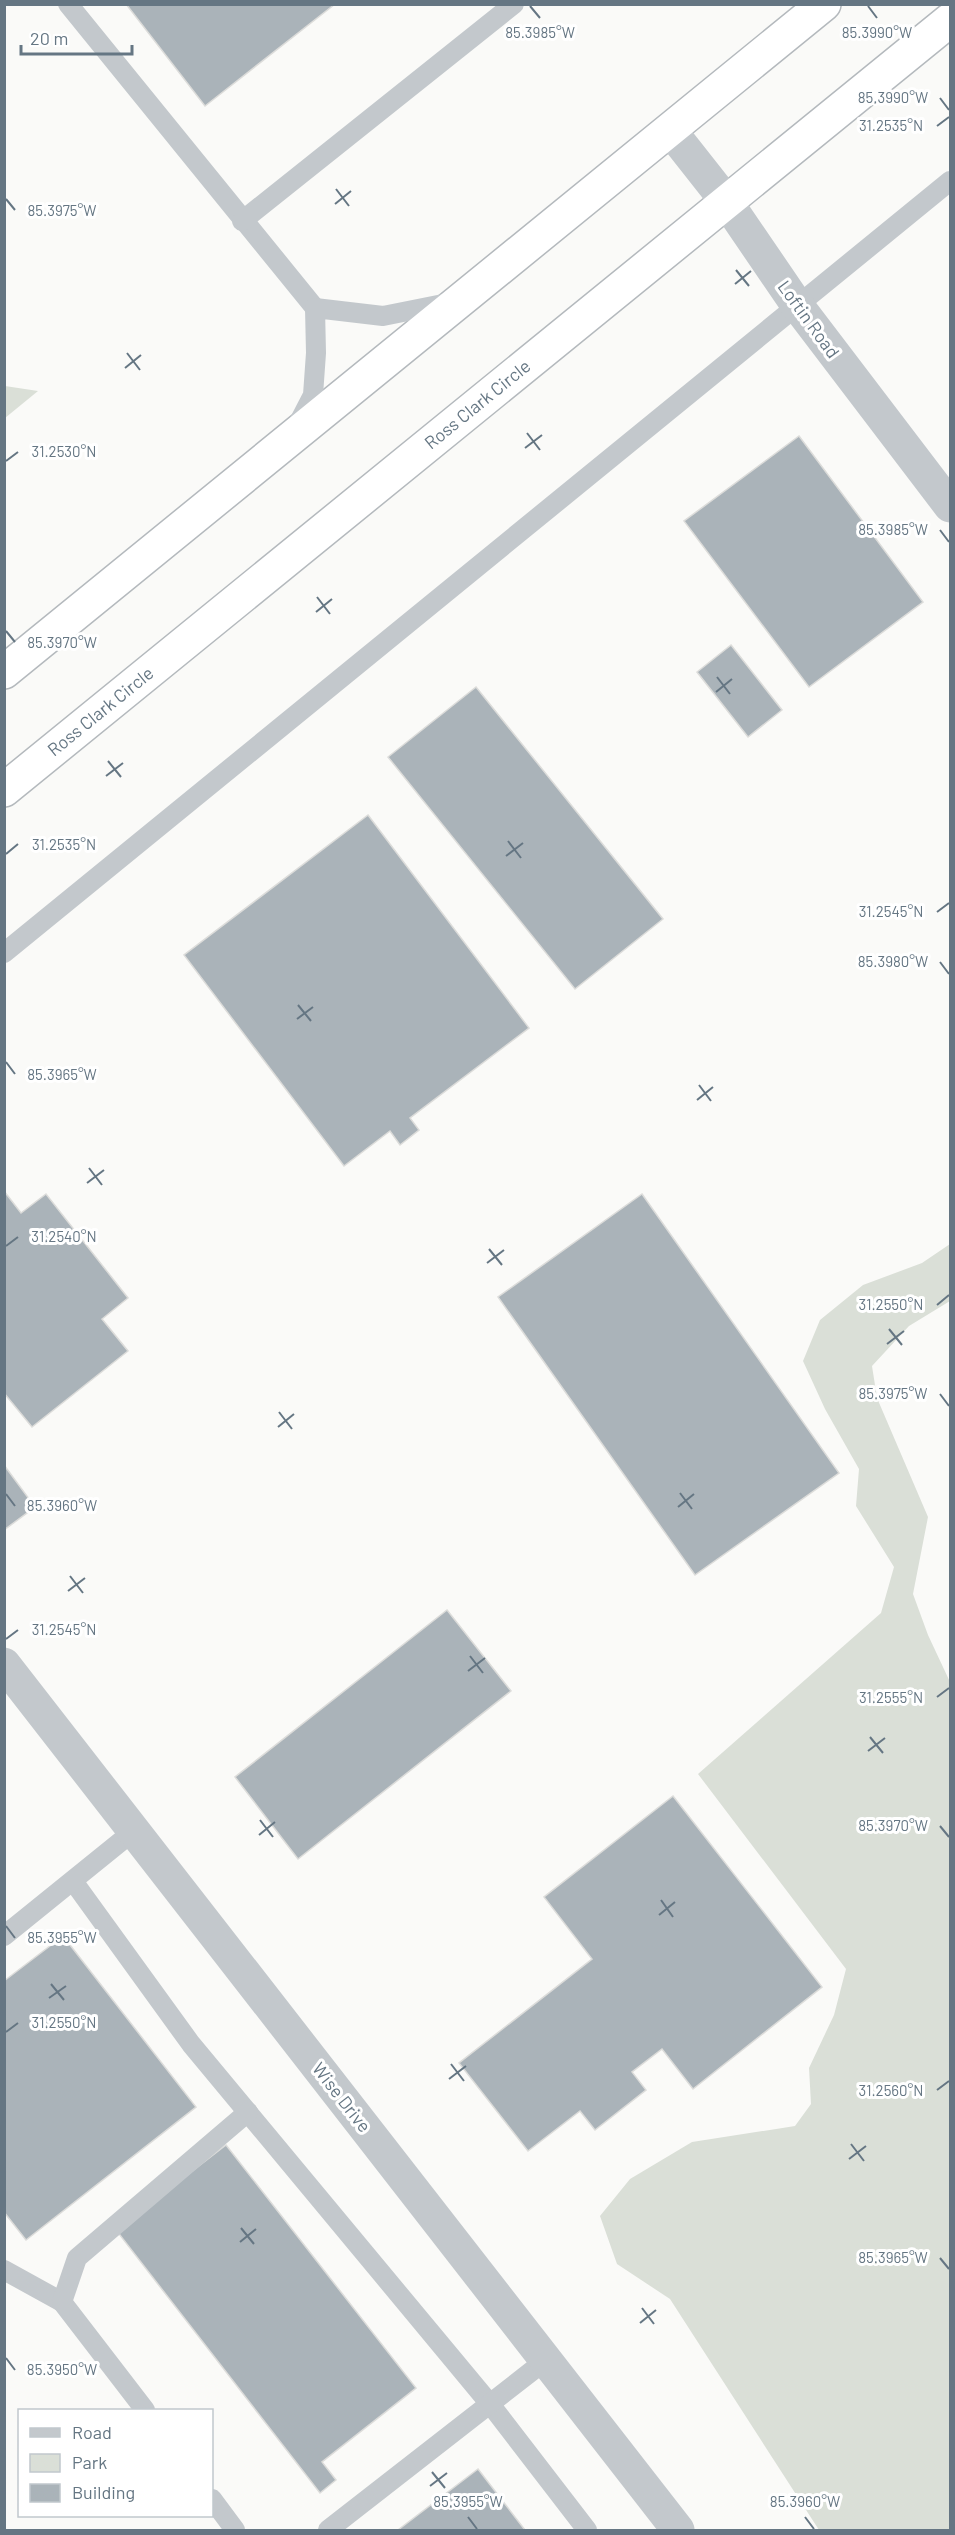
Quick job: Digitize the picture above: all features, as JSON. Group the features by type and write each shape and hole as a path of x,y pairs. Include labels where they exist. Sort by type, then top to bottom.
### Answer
{"highway":[{"path":"4,672 824,4"},
{"name":"Ross Clark Circle","path":"4,790 951,20"}],"street":[{"name":"Loftin Road","path":"670,130 726,201 797,305 951,506"},
{"name":"Wise Drive","path":"4,1664 676,2530"}],"lane":[{"path":"68,4 315,308 316,353 313,394 291,439"},
{"path":"242,221 514,4"},
{"path":"4,953 951,181"},
{"path":"315,308 382,316 416,311 462,299"},
{"path":"4,1936 135,1830"},
{"path":"73,1881 191,2044 490,2404 587,2530"},
{"path":"62,2302 77,2258 248,2112"},
{"path":"4,2270 62,2302 144,2409"},
{"path":"328,2530 546,2360"},
{"path":"213,2500 236,2530"}],"green space":[{"path":"5,386 38,391 5,418"},
{"path":"950,1244 950,1301 909,1326 872,1366 877,1398 928,1517 913,1594 928,1635 950,1682 950,2530 819,2530 670,2299 617,2264 600,2216 630,2179 692,2142 795,2126 811,2104 809,2068 834,2015 846,1969 698,1774 881,1613 894,1567 856,1506 859,1469 825,1409 803,1361 820,1320 863,1285 922,1263"}],"building":[{"path":"126,4 335,4 205,106"},
{"path":"799,436 923,602 809,687 684,521"},
{"path":"731,645 782,710 748,737 697,672"},
{"path":"476,687 663,919 575,989 388,757"},
{"path":"368,815 529,1028 410,1118 419,1130 400,1145 390,1131 344,1166 184,955"},
{"path":"4,1191 21,1213 46,1194 128,1298 102,1319 128,1351 32,1427 4,1393"},
{"path":"642,1194 839,1473 695,1575 498,1297"},
{"path":"4,1465 35,1507 4,1530"},
{"path":"447,1610 511,1691 298,1859 235,1777"},
{"path":"673,1796 822,1987 693,2089 662,2049 632,2072 646,2090 595,2130 580,2111 528,2151 459,2063 592,1959 544,1897"},
{"path":"63,1936 196,2107 26,2240 4,2212 4,1981"},
{"path":"226,2145 416,2388 322,2462 336,2480 320,2493 116,2230"},
{"path":"478,2469 525,2530 398,2530"}]}
